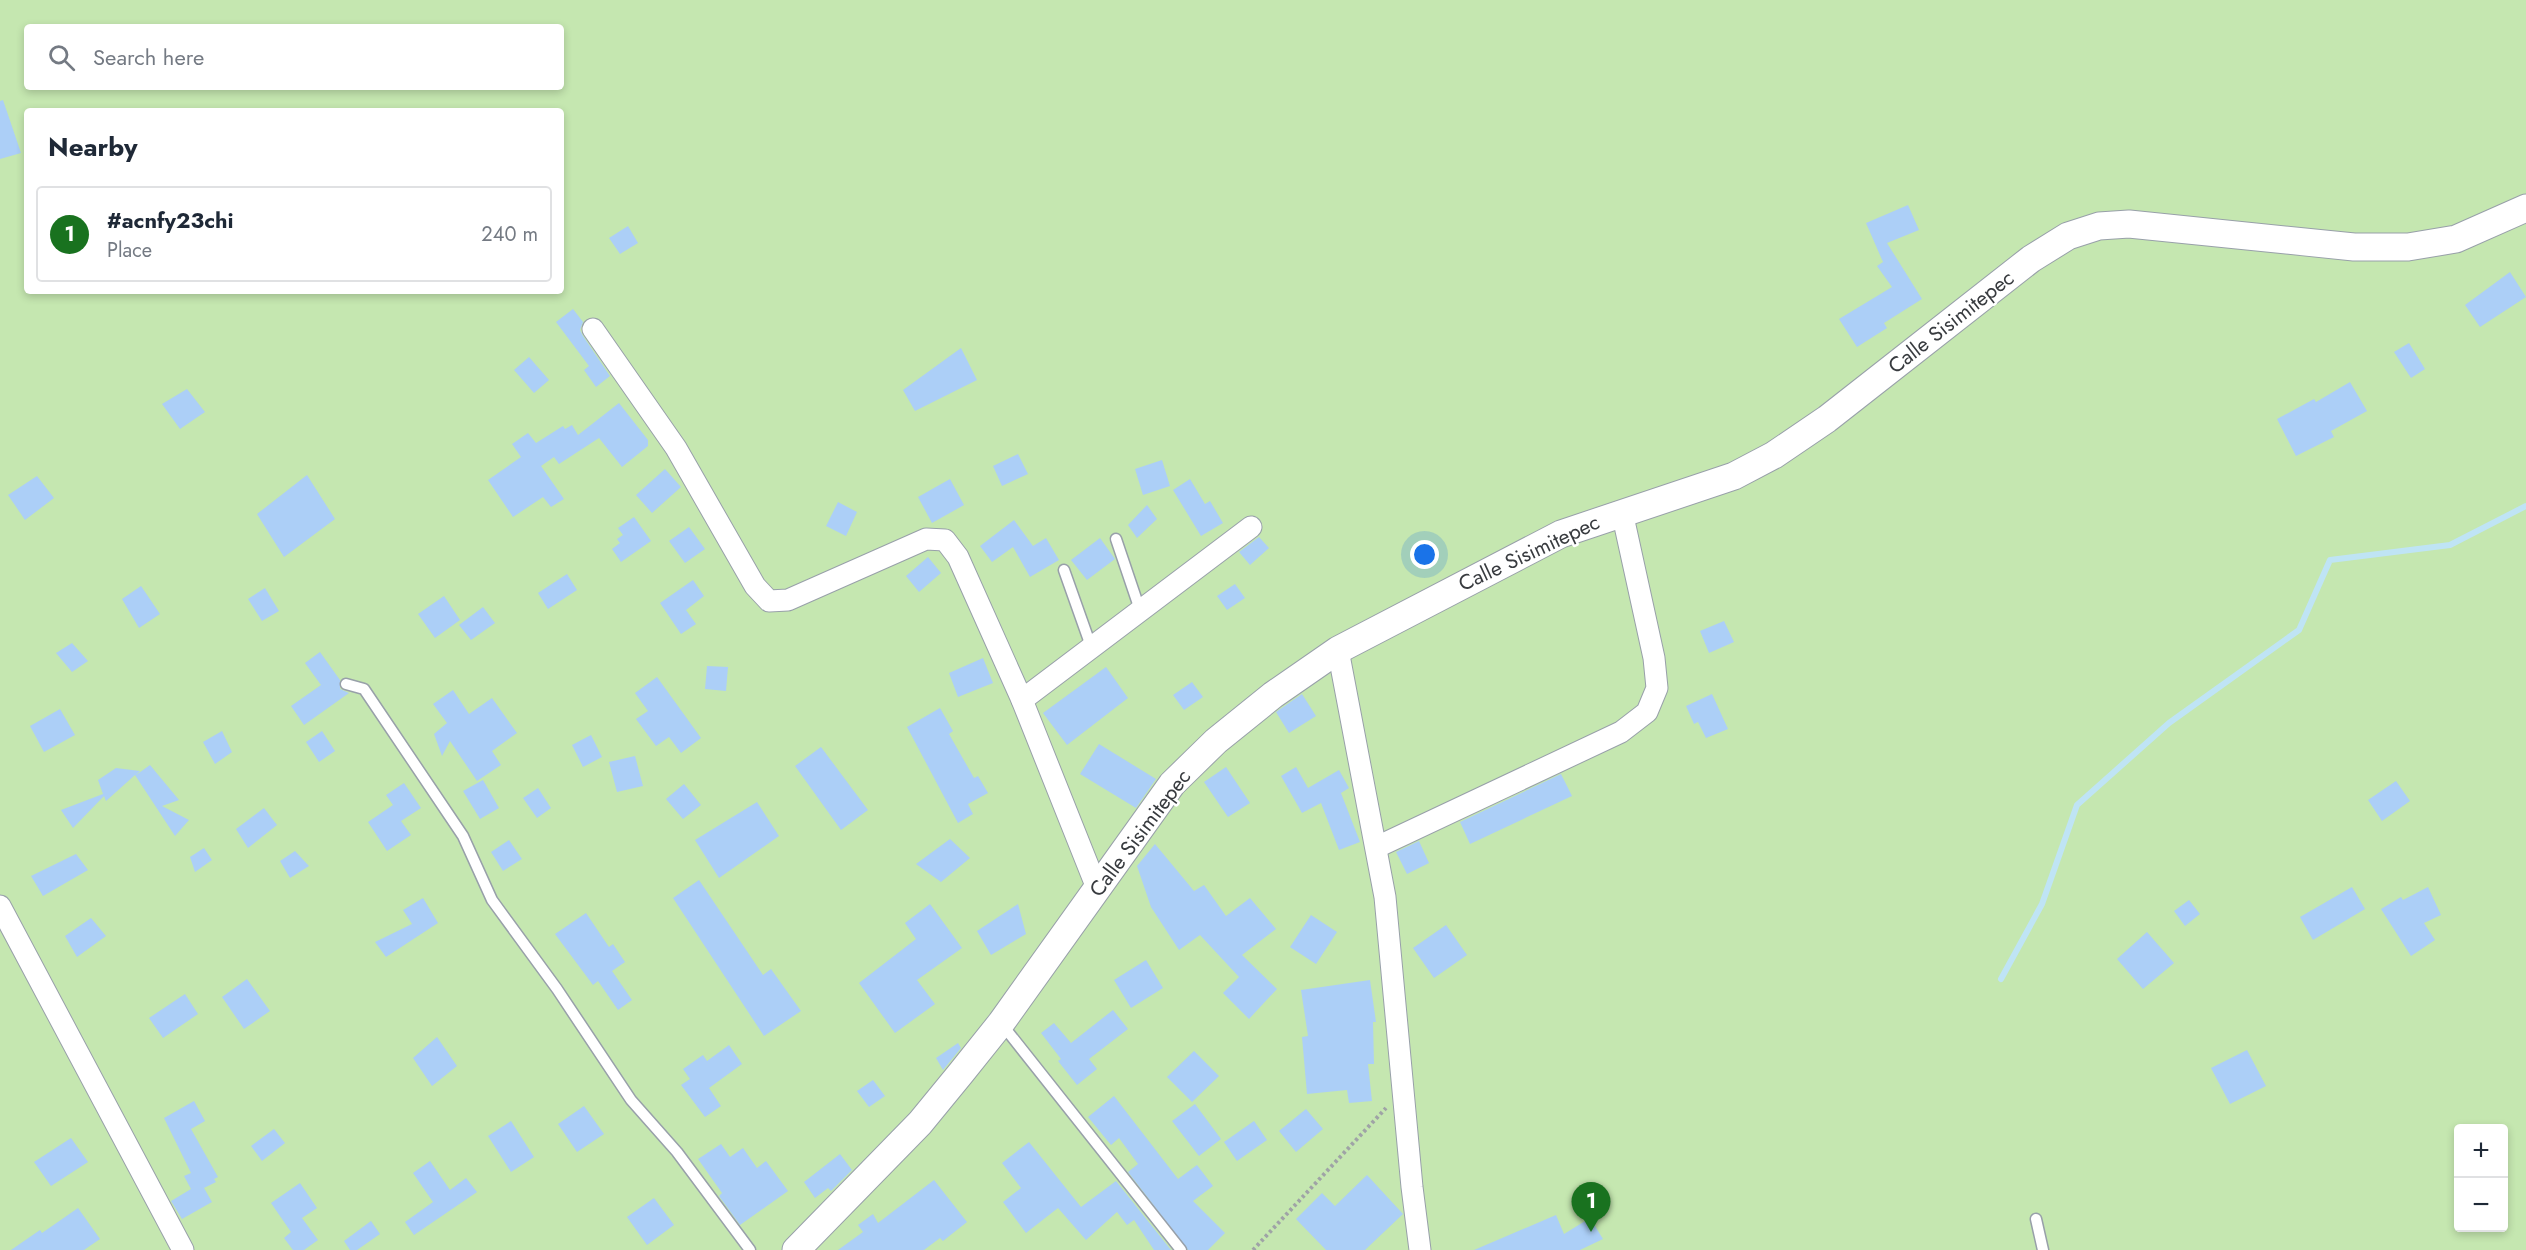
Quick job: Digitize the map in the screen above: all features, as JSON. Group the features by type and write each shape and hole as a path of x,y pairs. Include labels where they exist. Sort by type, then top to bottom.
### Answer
{"street":[{"name":"Calle Sisimitepec","path":"796,1250 920,1122 1001,1023 1172,784 1216,741 1273,695 1338,650 1503,562 1561,534 1734,476 1774,455 1827,419 2031,259 2068,236 2099,226 2129,224 2354,247 2408,247 2457,239 2526,208"},
{"path":"593,329 676,448 755,586 769,601 788,600 926,539 945,540 958,557 1022,700 1098,888"},
{"path":"1377,847 1621,732 1647,712 1657,688 1654,658 1622,512"},
{"path":"1022,700 1251,527"},
{"path":"1338,650 1385,897 1420,1250"},
{"path":"0,906 183,1250"}],"lane":[{"path":"1116,538 1140,610"},
{"path":"1064,570 1092,649"},
{"path":"346,684 364,689 463,836 492,900 557,989 631,1100 677,1152 750,1250"},
{"path":"1001,1023 1181,1250"},
{"path":"2036,1219 2043,1250"}],"path":[{"path":"1252,1250 1403,1090"}],"green space":[{"path":"0,0 2526,0 2526,1250 0,1250"}],"building":[{"path":"3,100 21,153 0,159 0,101"},
{"path":"1908,205 1919,230 1887,243 1922,299 1884,323 1887,328 1857,347 1839,319 1892,287 1877,266 1883,262 1866,223"},
{"path":"628,226 638,243 620,254 609,238"},
{"path":"2510,272 2526,297 2480,327 2465,305"},
{"path":"573,309 583,322 580,330 583,336 610,376 596,387 584,370 589,366 556,322"},
{"path":"2409,343 2425,369 2411,378 2394,352"},
{"path":"961,348 977,380 915,411 903,390"},
{"path":"529,357 549,380 534,393 514,370"},
{"path":"2350,382 2367,411 2331,431 2334,437 2296,456 2277,419 2314,399 2316,402"},
{"path":"187,389 205,412 180,429 162,404"},
{"path":"619,403 648,440 648,446 622,467 599,438 559,464 554,457 541,466 564,499 551,507 543,497 513,517 488,480 521,457 512,444 528,433 536,443 563,426 565,429 572,425 578,435"},
{"path":"1018,454 1028,474 1002,486 993,466"},
{"path":"1162,460 1170,486 1143,495 1135,469"},
{"path":"665,469 681,487 652,513 636,495"},
{"path":"307,475 335,519 284,557 257,514"},
{"path":"37,476 54,498 25,520 8,495"},
{"path":"950,479 964,505 932,523 918,497"},
{"path":"1190,479 1205,504 1210,501 1223,523 1201,536 1173,490"},
{"path":"838,502 857,512 846,536 826,526"},
{"path":"1147,505 1157,519 1137,538 1128,525"},
{"path":"634,517 651,541 621,562 612,549 620,543 617,539 623,535 618,528"},
{"path":"1014,520 1033,546 1046,538 1059,560 1030,577 1013,547 992,562 980,546"},
{"path":"689,527 705,549 685,563 669,541"},
{"path":"1259,537 1269,548 1250,565 1239,552"},
{"path":"1100,538 1115,559 1087,580 1071,560"},
{"path":"928,557 941,573 919,592 906,576"},
{"path":"567,574 577,590 548,609 538,593"},
{"path":"693,580 704,596 686,610 696,624 681,634 660,603"},
{"path":"1235,584 1245,598 1227,610 1217,596"},
{"path":"141,586 160,614 139,628 122,599"},
{"path":"265,588 279,611 262,621 248,599"},
{"path":"444,596 460,620 435,638 418,614"},
{"path":"483,607 495,623 471,640 459,625"},
{"path":"1724,621 1734,642 1709,653 1700,631"},
{"path":"72,643 88,661 72,672 56,653"},
{"path":"320,652 340,680 340,689 349,693 304,725 291,706 321,685 305,663"},
{"path":"983,658 993,683 958,697 949,673"},
{"path":"707,666 728,667 726,691 705,689"},
{"path":"1106,667 1128,698 1067,745 1043,713"},
{"path":"657,677 701,738 681,753 669,737 656,746 636,719 648,711 635,693"},
{"path":"1192,682 1203,697 1184,710 1173,695"},
{"path":"453,690 469,714 492,698 517,733 492,751 501,765 477,781 450,741 442,756 434,734 447,723 433,704"},
{"path":"1302,694 1316,716 1289,733 1276,712"},
{"path":"1712,694 1728,729 1706,738 1698,722 1694,724 1686,706"},
{"path":"940,708 953,731 949,734 974,778 978,776 988,793 968,804 973,814 958,823 907,727"},
{"path":"60,709 75,735 44,752 30,726"},
{"path":"222,731 232,752 215,764 203,742"},
{"path":"322,731 335,751 319,762 306,742"},
{"path":"591,735 602,757 583,767 572,745"},
{"path":"1099,744 1156,779 1136,808 1080,774"},
{"path":"821,747 868,810 841,830 795,766"},
{"path":"635,756 643,786 617,792 609,762"},
{"path":"150,765 179,800 162,806 189,820 175,836 135,775 106,801 104,796 73,828 61,810 103,794 98,780 116,768 140,771 136,775"},
{"path":"1226,767 1250,803 1228,817 1204,782"},
{"path":"1296,767 1308,788 1339,770 1349,788 1341,793 1360,842 1339,850 1321,803 1302,813 1281,776"},
{"path":"1561,774 1572,796 1470,844 1460,822"},
{"path":"483,780 499,808 480,819 463,791"},
{"path":"2396,781 2410,801 2382,821 2368,800"},
{"path":"404,783 421,808 401,821 411,835 387,851 368,822 393,805 386,795"},
{"path":"684,784 701,805 683,819 666,799"},
{"path":"538,788 551,808 537,818 523,798"},
{"path":"757,802 779,836 719,878 695,840"},
{"path":"264,808 277,825 248,848 236,829"},
{"path":"950,839 970,858 941,882 916,864"},
{"path":"509,840 522,859 503,871 491,852"},
{"path":"1419,841 1429,863 1407,874 1396,852"},
{"path":"1155,844 1194,891 1204,885 1226,916 1250,898 1276,929 1242,955 1277,989 1249,1019 1223,993 1239,977 1200,935 1179,950 1151,907 1137,866"},
{"path":"204,848 212,860 195,872 190,857"},
{"path":"295,851 309,866 290,878 280,861"},
{"path":"76,854 88,870 43,896 31,876"},
{"path":"699,880 763,975 771,969 801,1011 764,1036 673,898"},
{"path":"2352,887 2365,909 2313,940 2300,917"},
{"path":"2428,887 2441,915 2424,923 2435,940 2411,956 2381,909 2401,897 2403,900"},
{"path":"423,898 438,923 386,957 375,942 412,924 403,910"},
{"path":"2189,900 2200,914 2185,926 2174,911"},
{"path":"930,904 962,948 917,980 935,1004 895,1033 859,983 916,939 905,923"},
{"path":"1018,904 1026,934 991,955 977,931"},
{"path":"586,913 609,947 613,944 625,962 612,971 632,1000 618,1010 598,981 593,985 555,934"},
{"path":"1311,915 1337,932 1316,964 1290,947"},
{"path":"91,918 106,936 77,957 65,936"},
{"path":"1446,925 1467,955 1434,978 1413,948"},
{"path":"2147,932 2174,963 2143,989 2117,959"},
{"path":"1146,960 1163,988 1131,1008 1114,980"},
{"path":"247,979 270,1011 244,1029 222,997"},
{"path":"1370,980 1376,1022 1373,1022 1374,1064 1368,1064 1372,1101 1349,1103 1347,1090 1307,1094 1302,1037 1308,1036 1301,990"},
{"path":"185,994 198,1014 163,1038 149,1018"},
{"path":"1113,1010 1128,1029 1089,1059 1097,1069 1077,1085 1058,1061 1061,1059 1041,1033 1054,1023 1071,1043"},
{"path":"437,1037 457,1066 432,1086 413,1058"},
{"path":"958,1043 961,1048 943,1070 936,1058"},
{"path":"729,1045 742,1064 709,1088 721,1106 705,1117 681,1085 690,1079 683,1069 703,1055 707,1061"},
{"path":"2247,1050 2266,1086 2230,1104 2211,1068"},
{"path":"1194,1051 1219,1076 1192,1102 1167,1077"},
{"path":"873,1080 885,1096 869,1107 857,1091"},
{"path":"1114,1096 1178,1179 1197,1165 1213,1186 1193,1201 1225,1233 1208,1250 1188,1250 1128,1172 1138,1164 1119,1138 1111,1145 1088,1117"},
{"path":"194,1101 205,1121 191,1129 218,1177 214,1179 216,1182 204,1188 212,1202 182,1219 171,1201 191,1189 184,1176 191,1173 164,1118"},
{"path":"1195,1104 1221,1139 1199,1156 1172,1121"},
{"path":"584,1106 604,1134 577,1152 558,1124"},
{"path":"1306,1109 1323,1129 1296,1152 1279,1131"},
{"path":"511,1121 534,1157 511,1172 488,1136"},
{"path":"1254,1121 1267,1140 1237,1161 1224,1142"},
{"path":"274,1129 285,1143 262,1161 251,1146"},
{"path":"71,1138 88,1162 51,1186 34,1162"},
{"path":"1029,1142 1081,1207 1116,1181 1171,1250 1154,1250 1134,1220 1127,1225 1117,1212 1086,1240 1058,1208 1026,1233 1003,1202 1021,1188 1002,1163"},
{"path":"721,1144 730,1157 743,1148 757,1168 766,1161 788,1191 740,1225 719,1196 722,1193 698,1159"},
{"path":"840,1154 852,1170 831,1191 828,1188 815,1198 804,1182"},
{"path":"430,1161 450,1190 466,1178 477,1192 414,1235 405,1222 433,1202 413,1173"},
{"path":"1367,1175 1403,1214 1365,1250 1326,1250 1296,1219 1322,1193 1335,1206"},
{"path":"934,1180 967,1222 943,1241 940,1238 924,1250 838,1250 863,1232 858,1225 873,1214 878,1223"},
{"path":"300,1183 317,1208 302,1218 318,1240 304,1250 293,1250 284,1238 291,1232 271,1203"},
{"path":"654,1198 674,1225 647,1245 627,1217"},
{"path":"78,1208 100,1239 84,1250 11,1250 40,1230 42,1233"},
{"path":"1556,1215 1564,1234 1590,1218 1603,1239 1580,1250 1474,1250"},
{"path":"371,1221 380,1234 357,1250 350,1250 344,1241"}],"waterway":[{"path":"2001,979 2042,904 2077,805 2169,723 2299,630 2330,560 2450,545 2526,506"}],"place":[{"name":"#acnfy23chi","path":"1591,1232"}]}
